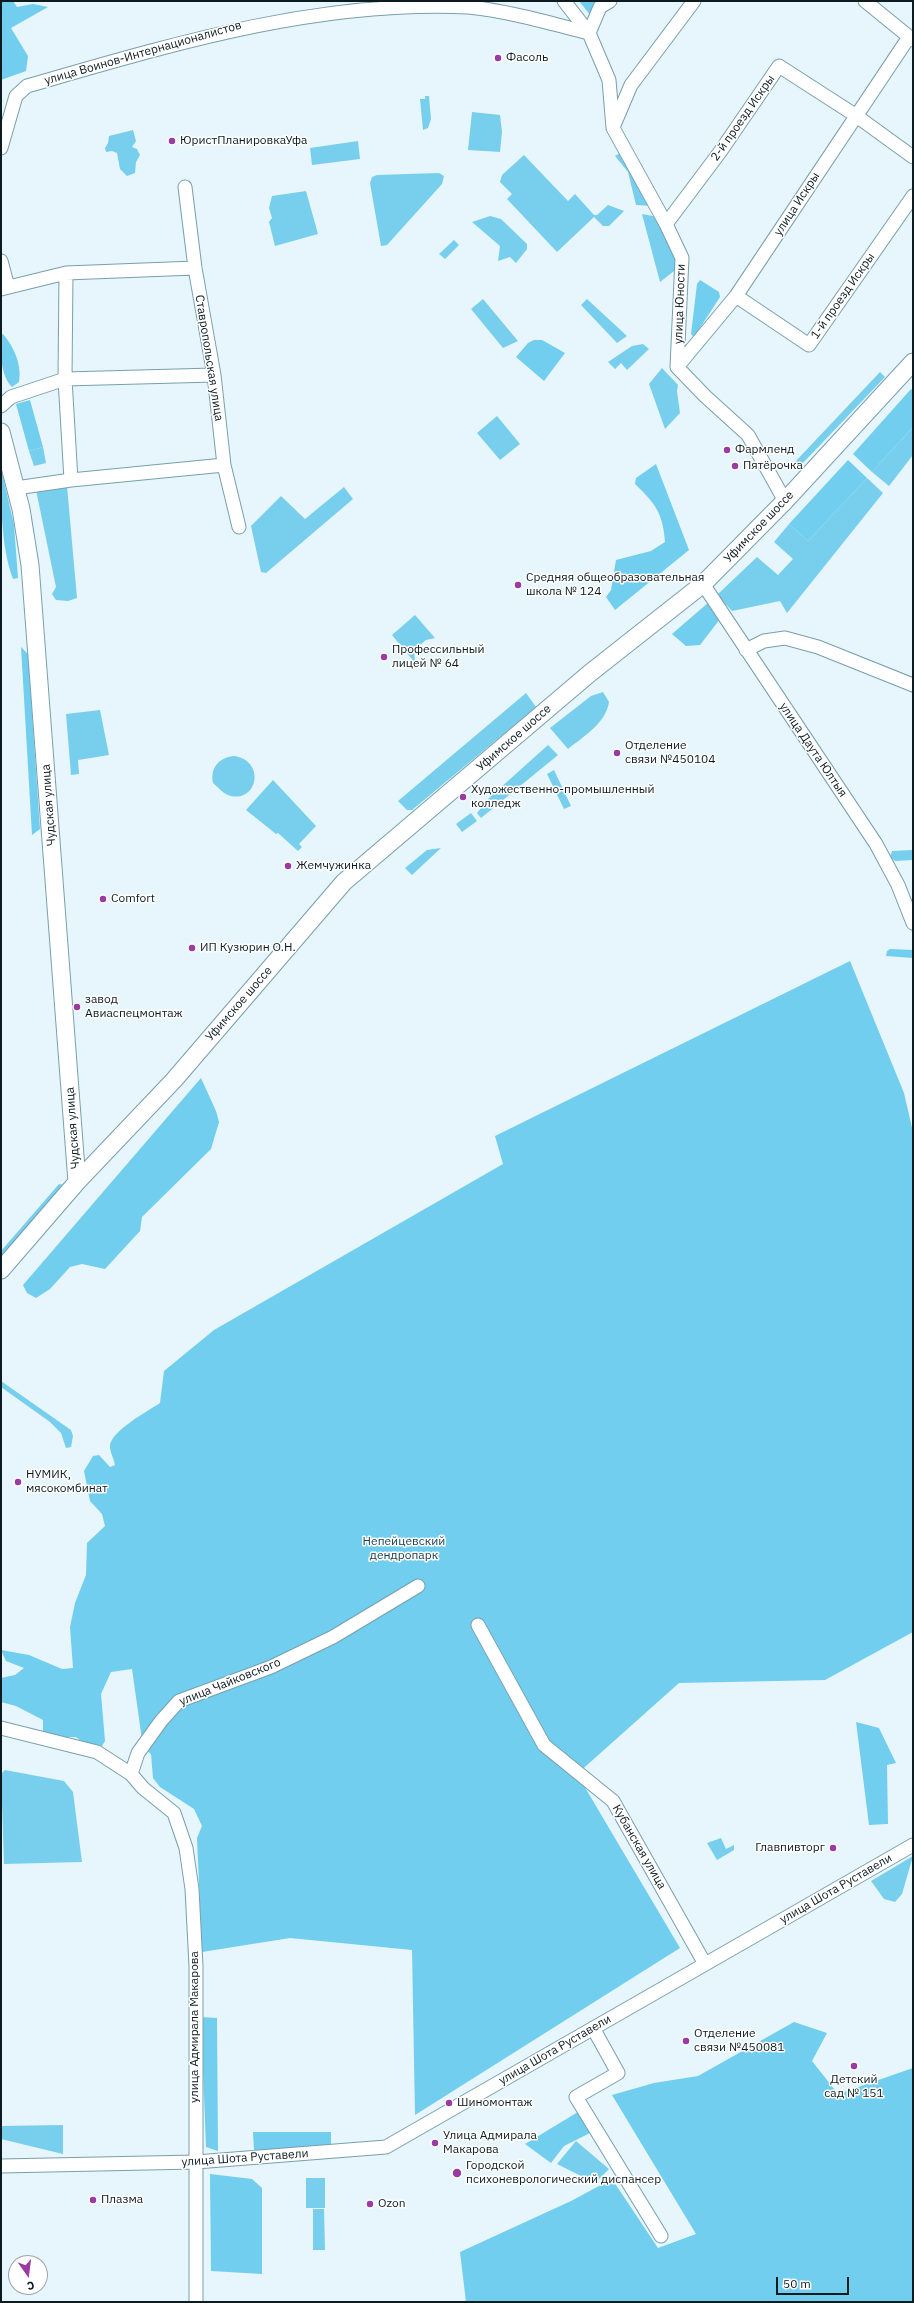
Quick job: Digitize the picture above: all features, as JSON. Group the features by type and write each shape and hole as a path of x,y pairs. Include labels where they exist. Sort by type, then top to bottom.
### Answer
{"main road":[{"name":"Уфимское шоссе","path":"1,1270 77,1182 174,1080 344,882 590,673 703,584 785,501 913,362"},
{"name":"Чудская улица","path":"1,432 16,488 30,565 77,1182"}],"street":[{"name":"улица Юности","path":"564,1 589,33 609,80 613,128 666,224 682,258 683,266 677,367"},
{"path":"589,33 600,8 610,1"},
{"path":"613,128 631,85 694,1"},
{"path":"865,1 911,38"},
{"name":"улица Воинов-Интернационалистов","path":"1,148 16,96 27,86 158,46 265,20 343,10 446,6 496,11 589,33"},
{"name":"улица Искры","path":"677,367 736,296 855,115 911,38"},
{"name":"2-й проезд Искры","path":"666,224 720,152 779,66 855,115"},
{"path":"855,115 913,157"},
{"name":"Ставропольская улица","path":"184,187 195,268 214,375 224,465 239,527"},
{"name":"1-й проезд Искры","path":"736,296 809,345 913,196"},
{"path":"1,262 5,288 66,273 195,268"},
{"path":"66,273 65,379 71,480"},
{"path":"677,367 705,396 748,435 785,501"},
{"path":"1,406 11,397 65,379 214,375"},
{"path":"16,488 71,480 224,465"},
{"name":"улица Даута Юлтыя","path":"703,584 876,844 898,885 913,923"},
{"path":"746,650 764,641 785,638 818,647 913,685"},
{"name":"улица Чайковского","path":"131,1774 138,1753 160,1721 179,1701 271,1667 333,1637 418,1586"},
{"name":"Кубанская улица","path":"478,1624 544,1745 613,1801 705,1964"},
{"path":"1,1728 97,1752 131,1774"},
{"name":"улица Адмирала Макарова","path":"131,1774 143,1788 174,1813 186,1848 192,1889 196,1966 196,2302"},
{"name":"улица Шота Руставели","path":"1,2166 196,2162 386,2147 913,1845"},
{"path":"593,2028 618,2073 576,2097 661,2236"}],"shaded area":[{"path":"425,96 429,96 431,119 428,128 423,130 420,99 425,99"},
{"path":"472,112 500,115 502,132 500,152 468,150"},
{"path":"133,130 136,141 132,147 137,149 140,155 136,162 135,173 127,176 120,169 117,153 112,151 106,152 105,148 108,143 109,136"},
{"path":"358,141 360,159 312,165 310,148"},
{"path":"620,153 652,206 636,205 628,172 615,156"},
{"path":"524,155 568,201 575,194 594,215 597,215 608,205 624,211 609,226 603,226 594,217 557,252 507,199 512,194 500,182 502,175"},
{"path":"439,173 444,176 442,184 387,245 381,246 370,183 372,177 377,175"},
{"path":"306,191 318,234 275,246 269,222 272,218 269,208 272,196"},
{"path":"642,214 658,217 675,252 678,268 660,282"},
{"path":"490,216 501,219 527,244 527,249 516,263 510,257 498,261 500,246 472,222"},
{"path":"454,240 459,245 445,259 439,254"},
{"path":"483,299 518,341 503,348 471,309"},
{"path":"587,299 627,336 617,343 581,305"},
{"path":"643,344 649,349 627,370 621,363 615,369 608,362 632,346"},
{"path":"662,368 678,385 677,391 680,413 665,429 649,384"},
{"path":"880,372 885,377 803,463 794,463"},
{"path":"497,416 520,444 500,460 477,433"},
{"path":"913,427 913,455 889,486 872,472"},
{"path":"43,447 46,463 34,466 29,451"},
{"path":"867,478 883,493 787,613 780,601 732,611 717,595 757,557 778,575 793,559 774,542 789,524 808,541"},
{"path":"67,486 77,598 68,601 56,600 52,594 56,587 36,490"},
{"path":"344,487 353,499 266,573 261,572 251,526 281,496 305,519"},
{"path":"415,615 435,638 426,640 414,650 415,663 392,635"},
{"path":"603,692 609,702 604,716 587,734 568,749 550,728 591,696"},
{"path":"526,693 536,707 412,810 407,810 398,801"},
{"path":"100,710 109,755 78,760 79,774 71,775 66,714"},
{"path":"548,745 558,755 481,818 477,813 489,798"},
{"path":"235,756 245,760 251,766 254,773 252,788 247,793 240,796 231,796 221,791 213,783 212,778 214,768 220,761"},
{"path":"554,770 571,806 564,809 547,774"},
{"path":"273,780 316,826 299,844 302,847 298,851 278,833 276,834 246,810"},
{"path":"471,813 477,821 462,832 456,824"},
{"path":"441,848 412,875 405,868 427,850"},
{"path":"913,850 913,860 895,861 890,857 892,851"},
{"path":"59,1184 64,1185 1,1261 1,1251"},
{"path":"1,1381 71,1430 73,1436 71,1447 66,1448 61,1433 50,1422 1,1387"},
{"path":"5,1770 64,1781 73,1792 82,1862 4,1864 1,1774"},
{"path":"721,1838 726,1849 734,1845 734,1850 717,1860 707,1843"},
{"path":"913,1856 902,1894 895,1902 884,1899 871,1881"},
{"path":"63,2125 63,2154 1,2139 1,2126"},
{"path":"576,2141 609,2169 595,2183 557,2164"},
{"path":"306,2178 325,2178 325,2208 306,2208"},
{"path":"313,2209 324,2209 325,2250 313,2250"}],"green space":[{"path":"1,1 13,1 17,7 33,4 48,7 11,28 28,56 26,71 1,80"},
{"path":"579,1 602,1 591,16"},
{"path":"700,280 719,292 720,297 694,337 691,334 697,284"},
{"path":"3,334 14,350 18,363 20,376 19,382 12,387 3,370 1,335"},
{"path":"534,340 542,340 565,353 544,381 516,357 528,343"},
{"path":"911,389 913,391 913,427 872,472 853,454"},
{"path":"30,400 43,447 29,451 16,404"},
{"path":"848,460 867,478 808,541 789,524"},
{"path":"656,464 689,550 615,610 606,597 611,590 616,560 651,551 665,542 662,524 657,510 635,484 636,478"},
{"path":"1,468 14,525 18,578 13,579 4,539"},
{"path":"709,602 720,619 700,645 686,646 672,634"},
{"path":"21,647 28,654 40,829 32,835"},
{"path":"890,949 913,950 913,958 886,956 887,951"},
{"name":"Непейцевский дендропарк","path":"850,961 904,1093 913,1132 913,1632 825,1680 679,1683 577,1774 680,1948 415,2115 412,1950 290,1938 202,1952 197,1838 202,1826 194,1809 160,1787 153,1778 151,1754 143,1747 132,1669 111,1672 101,1694 105,1741 102,1746 90,1748 76,1737 45,1737 43,1731 43,1720 16,1706 1,1702 1,1678 15,1675 24,1668 6,1661 1,1650 29,1655 62,1669 73,1668 70,1627 75,1603 86,1575 87,1543 105,1526 102,1514 90,1501 84,1471 93,1456 99,1455 110,1467 115,1465 110,1447 111,1441 130,1422 160,1403 164,1371 214,1330 503,1164 495,1136"},
{"path":"201,1078 216,1111 219,1122 211,1149 142,1217 140,1231 105,1269 82,1264 70,1267 50,1289 36,1298 27,1293 23,1285"},
{"path":"856,1722 879,1728 896,1763 887,1765 888,1824 869,1825"},
{"path":"201,2017 217,2018 218,2151 206,2147"},
{"path":"794,2022 827,2033 812,2061 838,2094 913,2068 913,2302 466,2302 460,2252 571,2201 612,2179 658,2248 696,2234 612,2095 654,2083 698,2076"},
{"path":"578,2112 592,2132 564,2146 551,2163 525,2144"},
{"path":"253,2132 331,2132 331,2148 254,2150"},
{"path":"210,2174 252,2179 262,2188 262,2274 211,2271"}],"place":[{"name":"Фасоль","path":"498,58"},
{"name":"ЮристПланировкаУфа","path":"172,141"},
{"name":"Фармленд","path":"727,450"},
{"name":"Пятёрочка","path":"735,466"},
{"name":"Средняя общеобразовательная школа № 124","path":"518,585"},
{"name":"Профессильный лицей № 64","path":"384,657"},
{"name":"Отделение связи №450104","path":"617,753"},
{"name":"Художественно-промышленный колледж","path":"463,797"},
{"name":"Жемчужинка","path":"288,866"},
{"name":"Comfort","path":"103,899"},
{"name":"ИП Кузюрин О.Н.","path":"192,948"},
{"name":"завод Авиаспецмонтаж","path":"77,1007"},
{"name":"НУМИК, мясокомбинат","path":"18,1482"},
{"name":"Главпивторг","path":"833,1848"},
{"name":"Отделение связи №450081","path":"686,2041"},
{"name":"Детский сад № 151","path":"854,2066"},
{"name":"Шиномонтаж","path":"449,2103"},
{"name":"Улица Адмирала Макарова","path":"435,2143"},
{"name":"Городской психоневрологический диспансер","path":"457,2173"},
{"name":"Плазма","path":"93,2200"},
{"name":"Ozon","path":"370,2204"}]}
